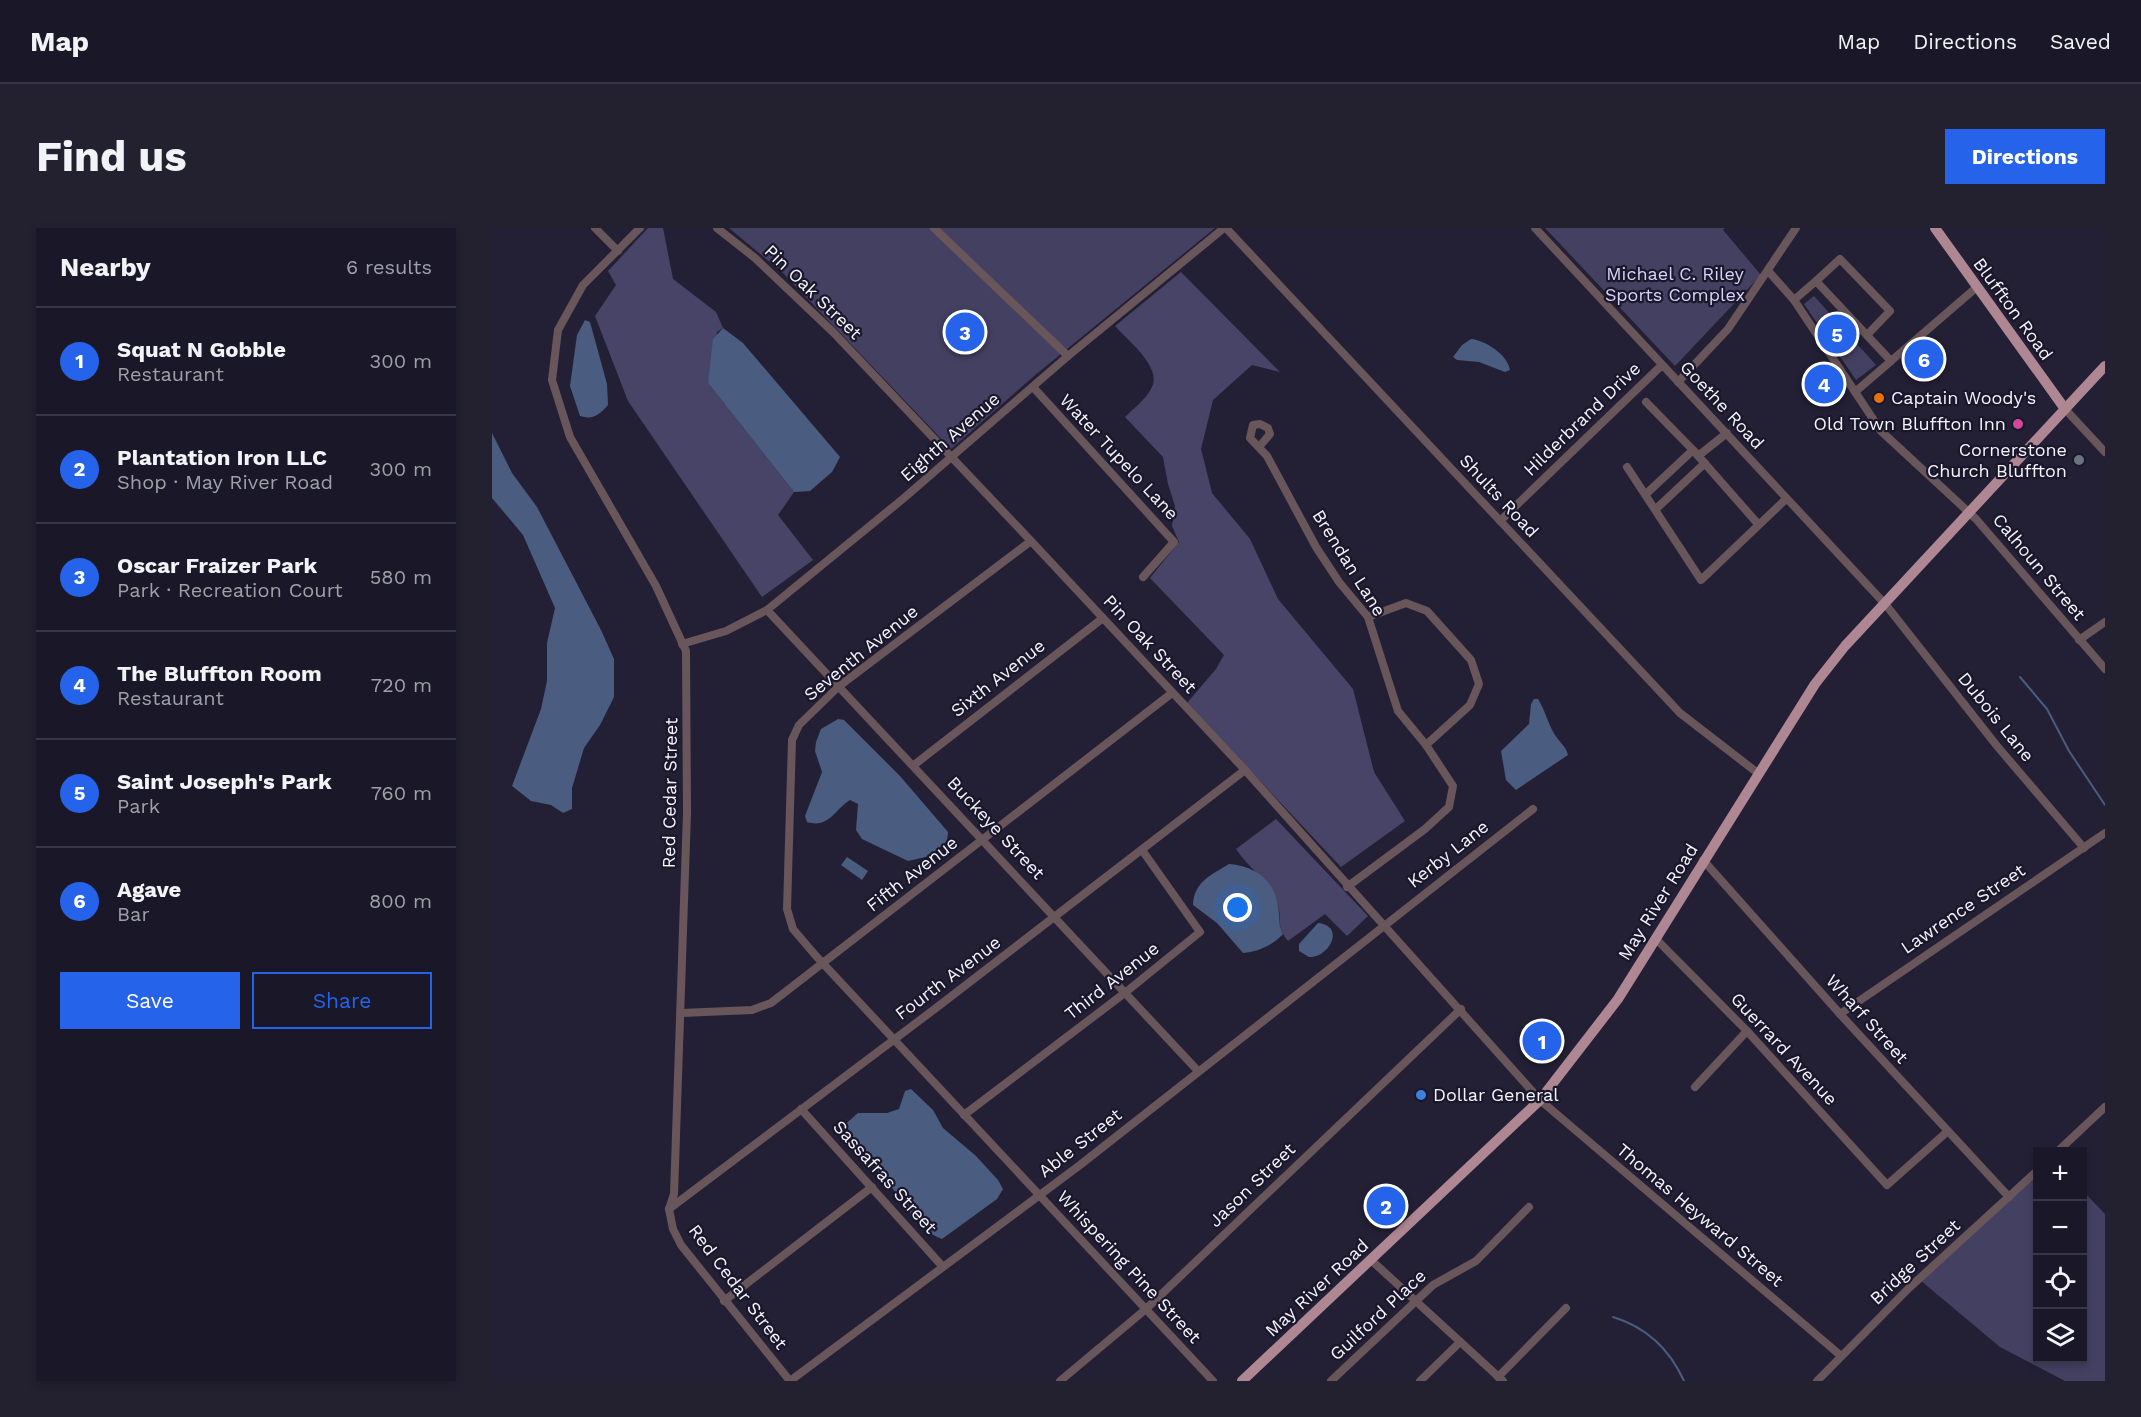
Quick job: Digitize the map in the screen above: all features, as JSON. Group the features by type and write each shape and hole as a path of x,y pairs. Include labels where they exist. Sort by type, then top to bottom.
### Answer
{"main road":[{"name":"Bluffton Road","path":"1935,228 2065,409"},
{"name":"May River Road","path":"1242,1381 1540,1100 1618,999 1654,938 1815,684 1845,646 1886,605 2105,366"}],"street":[{"path":"595,228 618,251"},
{"name":"Red Cedar Street","path":"640,228 583,285 558,330 552,381 570,437 656,585 686,651 688,733 682,1012 674,1194 669,1209 673,1228 681,1245 790,1381"},
{"name":"Pin Oak Street","path":"717,228 755,258 824,324 1031,541 1245,770 1347,887 1461,1009 1540,1100"},
{"path":"934,228 1068,356"},
{"name":"Eighth Avenue","path":"682,644 726,631 767,610 950,458 1068,356 1225,228"},
{"name":"Shults Road","path":"1225,228 1680,713 1759,774"},
{"name":"Goethe Road","path":"1535,228 1886,605"},
{"path":"1678,382 1728,329 1769,272 1796,228"},
{"path":"1794,300 1840,259 1890,311 1867,335"},
{"name":"Calhoun Street","path":"1769,272 1794,300 1881,431 1970,513 2105,669"},
{"path":"1816,281 1891,361"},
{"path":"1855,392 1977,287"},
{"name":"Hilderbrand Drive","path":"1500,521 1662,365"},
{"name":"Water Tupelo Lane","path":"1033,387 1173,542 1143,577"},
{"path":"1646,402 1696,453 1758,524"},
{"path":"2065,409 2105,452"},
{"path":"1646,494 1696,453 1726,433"},
{"name":"Brendan Lane","path":"1259,447 1267,456 1328,564 1368,617 1398,711 1426,745 1453,786 1449,807 1425,829 1347,887"},
{"path":"1656,509 1705,464"},
{"path":"1627,467 1701,580 1786,499"},
{"name":"Seventh Avenue","path":"824,964 793,929 787,909 792,740 799,725 838,687 1031,541"},
{"path":"1368,617 1406,603 1427,611 1471,660 1479,684 1470,705 1426,745"},
{"name":"Dubois Lane","path":"1886,605 1997,746 2084,848"},
{"name":"Buckeye Street","path":"767,610 1198,1071"},
{"name":"Sixth Avenue","path":"914,765 1102,618"},
{"path":"2079,640 2105,622"},
{"name":"Fifth Avenue","path":"682,1012 752,1010 771,1003 1172,693"},
{"name":"Fourth Avenue","path":"669,1209 895,1040 1245,770"},
{"name":"Kerby Lane","path":"1384,925 1533,809"},
{"name":"Lawrence Street","path":"1840,1014 2105,833"},
{"name":"Third Avenue","path":"964,1114 1126,992 1200,932 1142,850"},
{"name":"Wharf Street","path":"1703,860 1840,1014 2009,1197"},
{"name":"Able Street","path":"790,1381 1039,1196 1384,925"},
{"name":"Guerrard Avenue","path":"1654,938 1747,1031 1887,1185 1948,1131"},
{"name":"Whispering Pine Street","path":"824,964 1214,1381"},
{"name":"Jason Street","path":"1060,1381 1146,1309 1461,1009"},
{"path":"1695,1087 1747,1031"},
{"name":"Thomas Heyward Street","path":"1540,1100 1840,1355"},
{"name":"Sassafras Street","path":"801,1109 944,1268"},
{"path":"2063,1147 2104,1110"},
{"name":"Bridge Street","path":"1817,1381 1840,1355 1909,1288 2033,1174"},
{"path":"724,1300 872,1187"},
{"name":"Guilford Place","path":"1332,1381 1433,1284 1476,1261 1529,1207"},
{"path":"1371,1260 1500,1379 1566,1308"},
{"path":"1420,1381 1460,1342"}],"green space":[{"path":"729,228 1215,228 1034,376 951,449 783,273"},
{"name":"Michael C. Riley Sports Complex","path":"1545,228 1725,228 1723,230 1761,275 1675,366"},
{"path":"1814,296 1876,365 1856,380 1804,304"},
{"path":"2033,1180 2033,1363 2087,1363 2087,1195 2105,1214 2105,1381 2065,1381 2000,1347 1920,1280"}],"shaded area":[{"path":"648,228 663,228 673,279 716,312 723,328 717,332 708,383 794,492 778,515 813,560 762,597 628,401 595,316 616,285 608,271"},
{"path":"1181,272 1280,372 1252,365 1213,400 1201,449 1212,493 1250,539 1278,599 1353,689 1374,772 1405,821 1341,867 1187,703 1216,669 1224,655 1150,578 1179,542 1172,526 1175,506 1163,457 1125,417 1151,389 1154,381 1153,372 1143,355 1115,326"},
{"path":"1276,819 1368,916 1347,936 1325,914 1288,941 1284,936 1278,905 1270,889 1236,849"}],"water":[{"path":"585,320 590,322 607,384 608,405 592,417 580,416 570,386 577,335"},
{"path":"723,328 743,343 840,457 832,472 810,491 794,492 708,383 713,339"},
{"path":"1471,339 1483,342 1495,349 1505,359 1510,370 1505,372 1479,362 1457,360 1453,357 1462,345"},
{"path":"492,433 512,473 537,507 614,659 614,697 600,725 584,748 572,788 572,809 563,813 551,805 531,801 512,786 541,709 547,681 547,643 555,608 523,535 492,498"},
{"path":"1534,699 1538,699 1553,731 1568,755 1516,790 1506,780 1501,751 1529,724 1531,704"},
{"path":"838,719 844,720 900,776 948,832 947,841 930,856 908,861 862,839 856,830 858,804 850,800 821,823 807,822 805,816 822,772 815,751 816,742 821,729"},
{"path":"847,857 868,871 862,880 841,865"},
{"path":"1229,864 1254,871 1272,888 1283,934 1270,945 1243,953 1217,923 1193,905 1200,885"},
{"path":"1318,923 1326,925 1331,930 1332,942 1323,953 1309,957 1299,951 1299,944"},
{"path":"911,1089 933,1110 943,1128 976,1156 998,1180 1003,1189 997,1199 942,1239 923,1227 886,1179 841,1135 841,1128 858,1113 887,1113 899,1109 905,1091"}],"waterway":[{"path":"2020,677 2047,709 2069,751 2105,805"},
{"path":"1613,1317 1636,1327 1656,1341 1672,1359 1684,1381"}],"place":[{"name":"Oscar Fraizer Park","path":"965,332"},
{"name":"Saint Joseph's Park","path":"1837,334"},
{"name":"Agave","path":"1924,359"},
{"name":"The Bluffton Room","path":"1824,384"},
{"name":"Captain Woody's","path":"1879,398"},
{"name":"Old Town Bluffton Inn","path":"2018,424"},
{"name":"Cornerstone Church Bluffton","path":"2079,460"},
{"name":"Squat N Gobble","path":"1542,1041"},
{"name":"Dollar General","path":"1421,1095"},
{"name":"Plantation Iron LLC","path":"1386,1206"}]}
